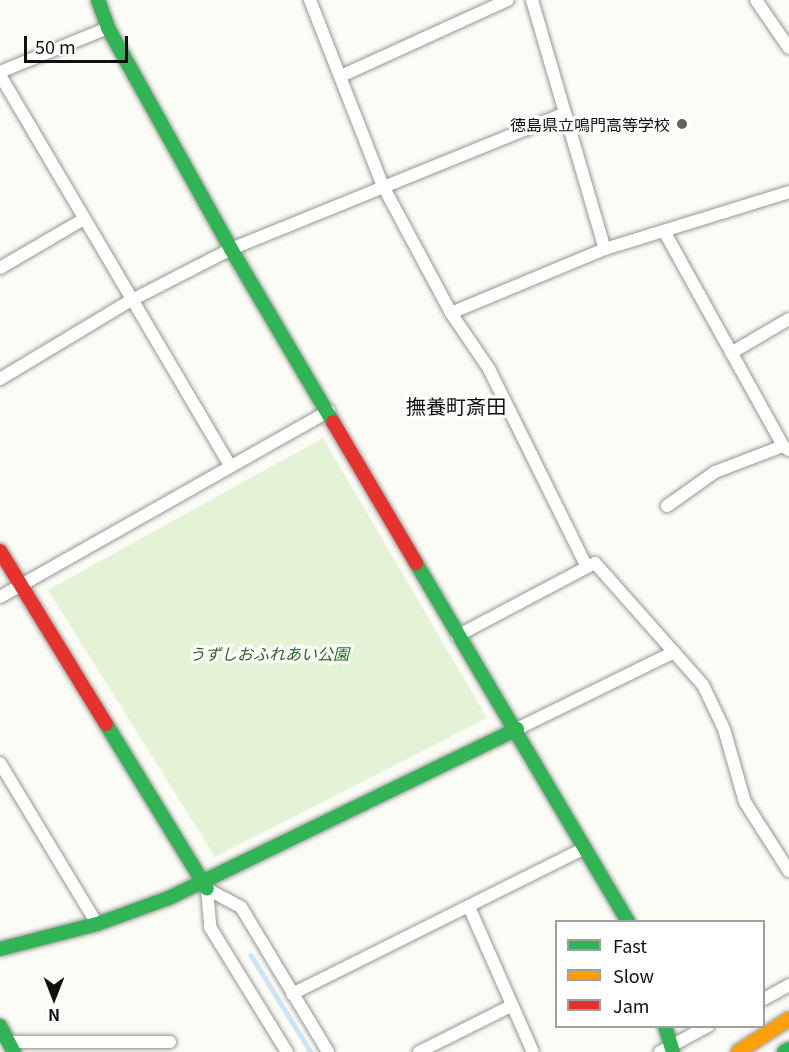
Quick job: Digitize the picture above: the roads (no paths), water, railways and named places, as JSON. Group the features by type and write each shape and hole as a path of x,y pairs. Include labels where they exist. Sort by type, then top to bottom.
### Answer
{"main road":[{"path":"98,0 108,28 231,249 329,411 457,636 517,729 627,920"},
{"path":"0,551 206,885"},
{"path":"0,949 97,924 206,885 517,729"},
{"path":"738,1052 789,1019"},
{"path":"0,1026 12,1047"},
{"path":"665,1028 668,1050"},
{"path":"784,1052 789,1049"}],"street":[{"path":"310,0 383,186 451,313 489,369 586,565"},
{"path":"341,76 508,0"},
{"path":"532,0 605,249"},
{"path":"758,1 789,48"},
{"path":"108,28 0,74 82,220 230,466"},
{"path":"0,379 130,301 231,249 564,114"},
{"path":"451,313 605,249 789,192"},
{"path":"0,268 82,220"},
{"path":"664,231 786,448 715,472 667,506"},
{"path":"731,353 789,320"},
{"path":"0,597 329,411"},
{"path":"457,636 586,565 595,563 703,685 724,729 745,802 789,871"},
{"path":"517,729 674,652"},
{"path":"0,764 4,779 97,924"},
{"path":"292,994 585,848"},
{"path":"206,885 241,907 328,1052"},
{"path":"206,885 210,927 287,1052"},
{"path":"469,907 533,1052"},
{"path":"765,998 789,985"},
{"path":"419,1052 512,1006"},
{"path":"668,1050 705,1028"},
{"path":"12,1047 170,1042"}],"waterway":[{"path":"251,955 311,1052"}],"place":[{"name":"徳島県立鳴門高等学校","path":"682,124"}],"district":[{"name":"撫養町斎田","path":"456,405"}],"park label":[{"name":"うずしおふれあい公園","path":"269,653"}]}
